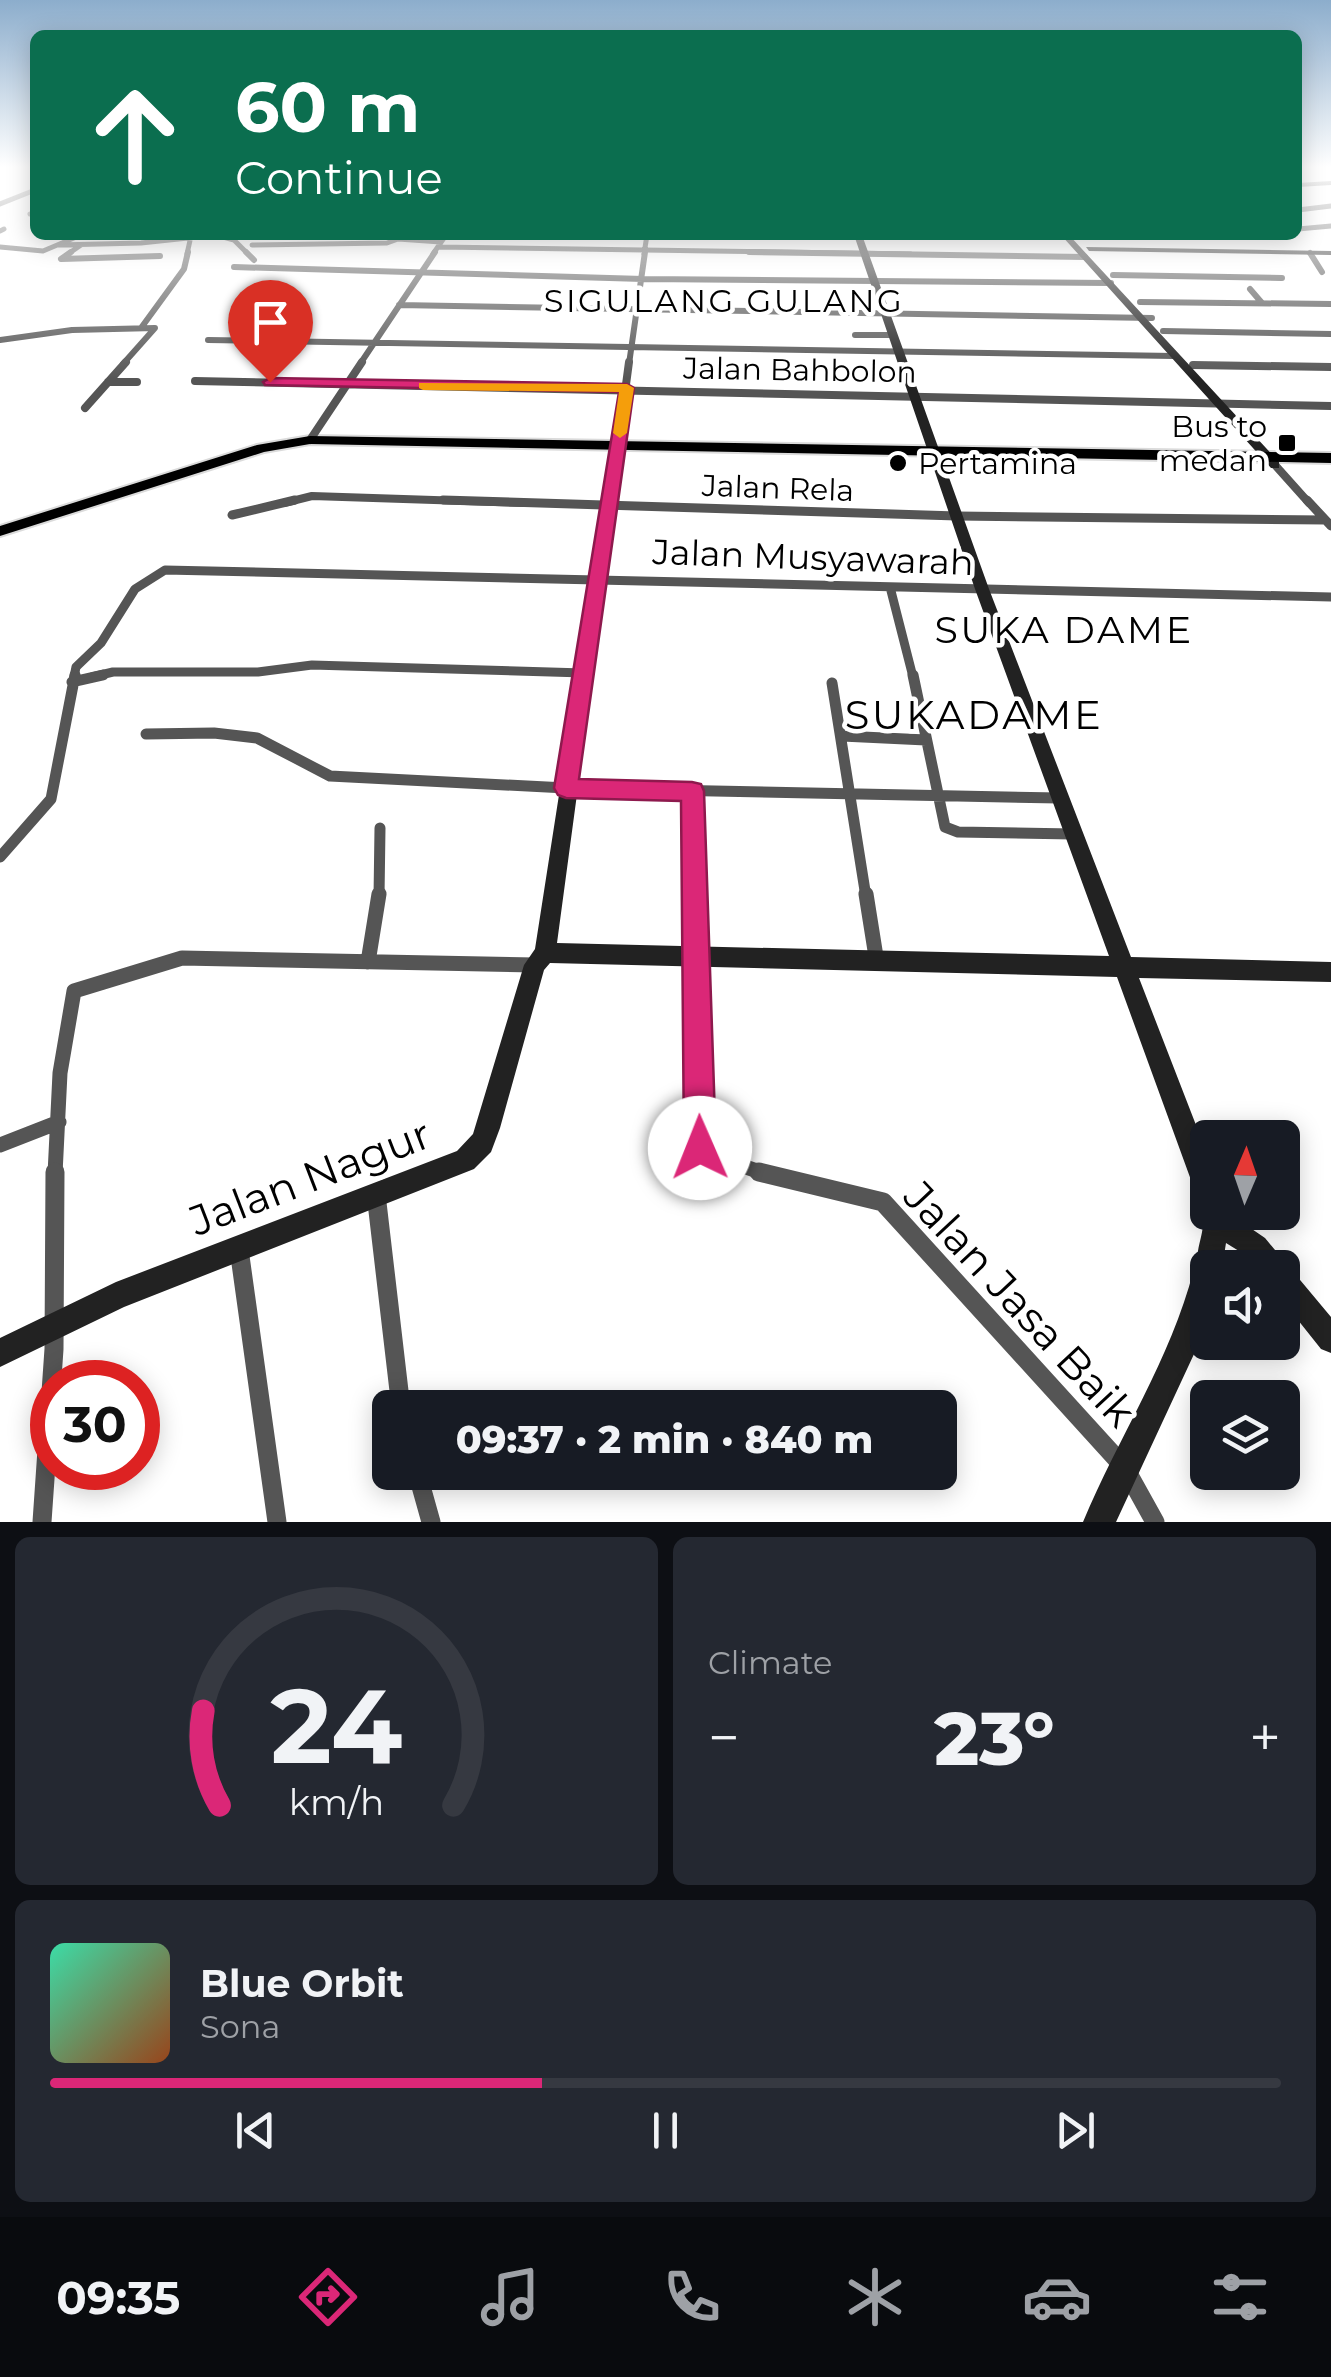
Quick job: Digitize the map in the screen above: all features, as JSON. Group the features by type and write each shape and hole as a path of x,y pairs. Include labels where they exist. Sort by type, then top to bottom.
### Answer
{"highway":[{"path":"0,531 262,448 312,437"},
{"path":"0,522 259,444 312,437 1331,456"}],"street":[{"path":"0,247 38,252 70,240"},
{"path":"58,245 168,240"},
{"path":"141,328 184,269 190,240"},
{"path":"234,240 254,260"},
{"path":"252,245 273,240"},
{"path":"388,240 646,252 1331,254"},
{"path":"619,440 647,240"},
{"path":"860,240 982,589 1190,1143"},
{"path":"1071,240 1193,365 1220,402"},
{"path":"1078,240 1087,253"},
{"path":"312,437 442,241"},
{"path":"131,252 141,243"},
{"path":"80,245 61,259 160,256"},
{"path":"1314,253 1322,272"},
{"path":"350,272 360,262"},
{"path":"234,268 872,282 1282,278"},
{"path":"1112,279 1140,302 1147,319"},
{"path":"1250,289 1262,303"},
{"path":"1140,302 1331,304"},
{"path":"400,306 1147,319"},
{"path":"0,340 72,330 156,328 85,408"},
{"path":"1166,339 1331,334"},
{"path":"854,335 892,336"},
{"path":"1166,339 1174,356 1328,523"},
{"path":"208,340 1174,356"},
{"path":"1193,365 1331,367"},
{"name":"Jalan Bahbolon","path":"195,381 1331,406"},
{"path":"108,382 138,382"},
{"name":"Jalan Nagur","path":"0,1353 116,1296 465,1160 482,1143 540,959 619,440"},
{"name":"Jalan Rela","path":"232,514 312,496 1328,523"},
{"name":"Jalan Musyawarah","path":"72,682 78,664 101,643 135,590 157,572 174,570 1331,597"},
{"path":"890,587 945,827 958,832 1072,834"},
{"path":"0,857 52,796 64,745 72,682 112,672 263,672 312,665 584,673"},
{"path":"832,683 877,963"},
{"path":"146,734 214,733 257,738 328,776 566,788 1059,798"},
{"path":"842,736 926,740"},
{"path":"692,791 698,957"},
{"path":"368,962 379,894 380,828"},
{"path":"42,1522 55,1327 58,1122 64,1044 73,993 79,987 182,958 368,962 698,957 877,963 1122,964 1331,972"},
{"name":"Jalan Jasa Baik","path":"698,957 702,1152 776,1177 883,1202 1125,1468"},
{"path":"0,1145 58,1122"},
{"path":"376,1194 399,1390"},
{"path":"1233,1230 1259,1250"},
{"path":"239,1248 277,1522"},
{"path":"1300,1300 1331,1339"},
{"path":"1099,1522 1190,1329"},
{"path":"1125,1468 1154,1522"},
{"path":"422,1490 431,1522"}],"slow traffic":[{"path":"423,385 627,388 620,433"}],"place":[{"name":"Bus to medan","path":"1287,443"},
{"name":"Pertamina","path":"898,463"}],"district":[{"name":"SIGULANG GULANG","path":"724,300"},
{"name":"SUKA DAME","path":"1064,629"},
{"name":"SUKADAME","path":"974,714"}],"route":[{"path":"270,382 627,388 566,788 692,791 700,1148"}]}
